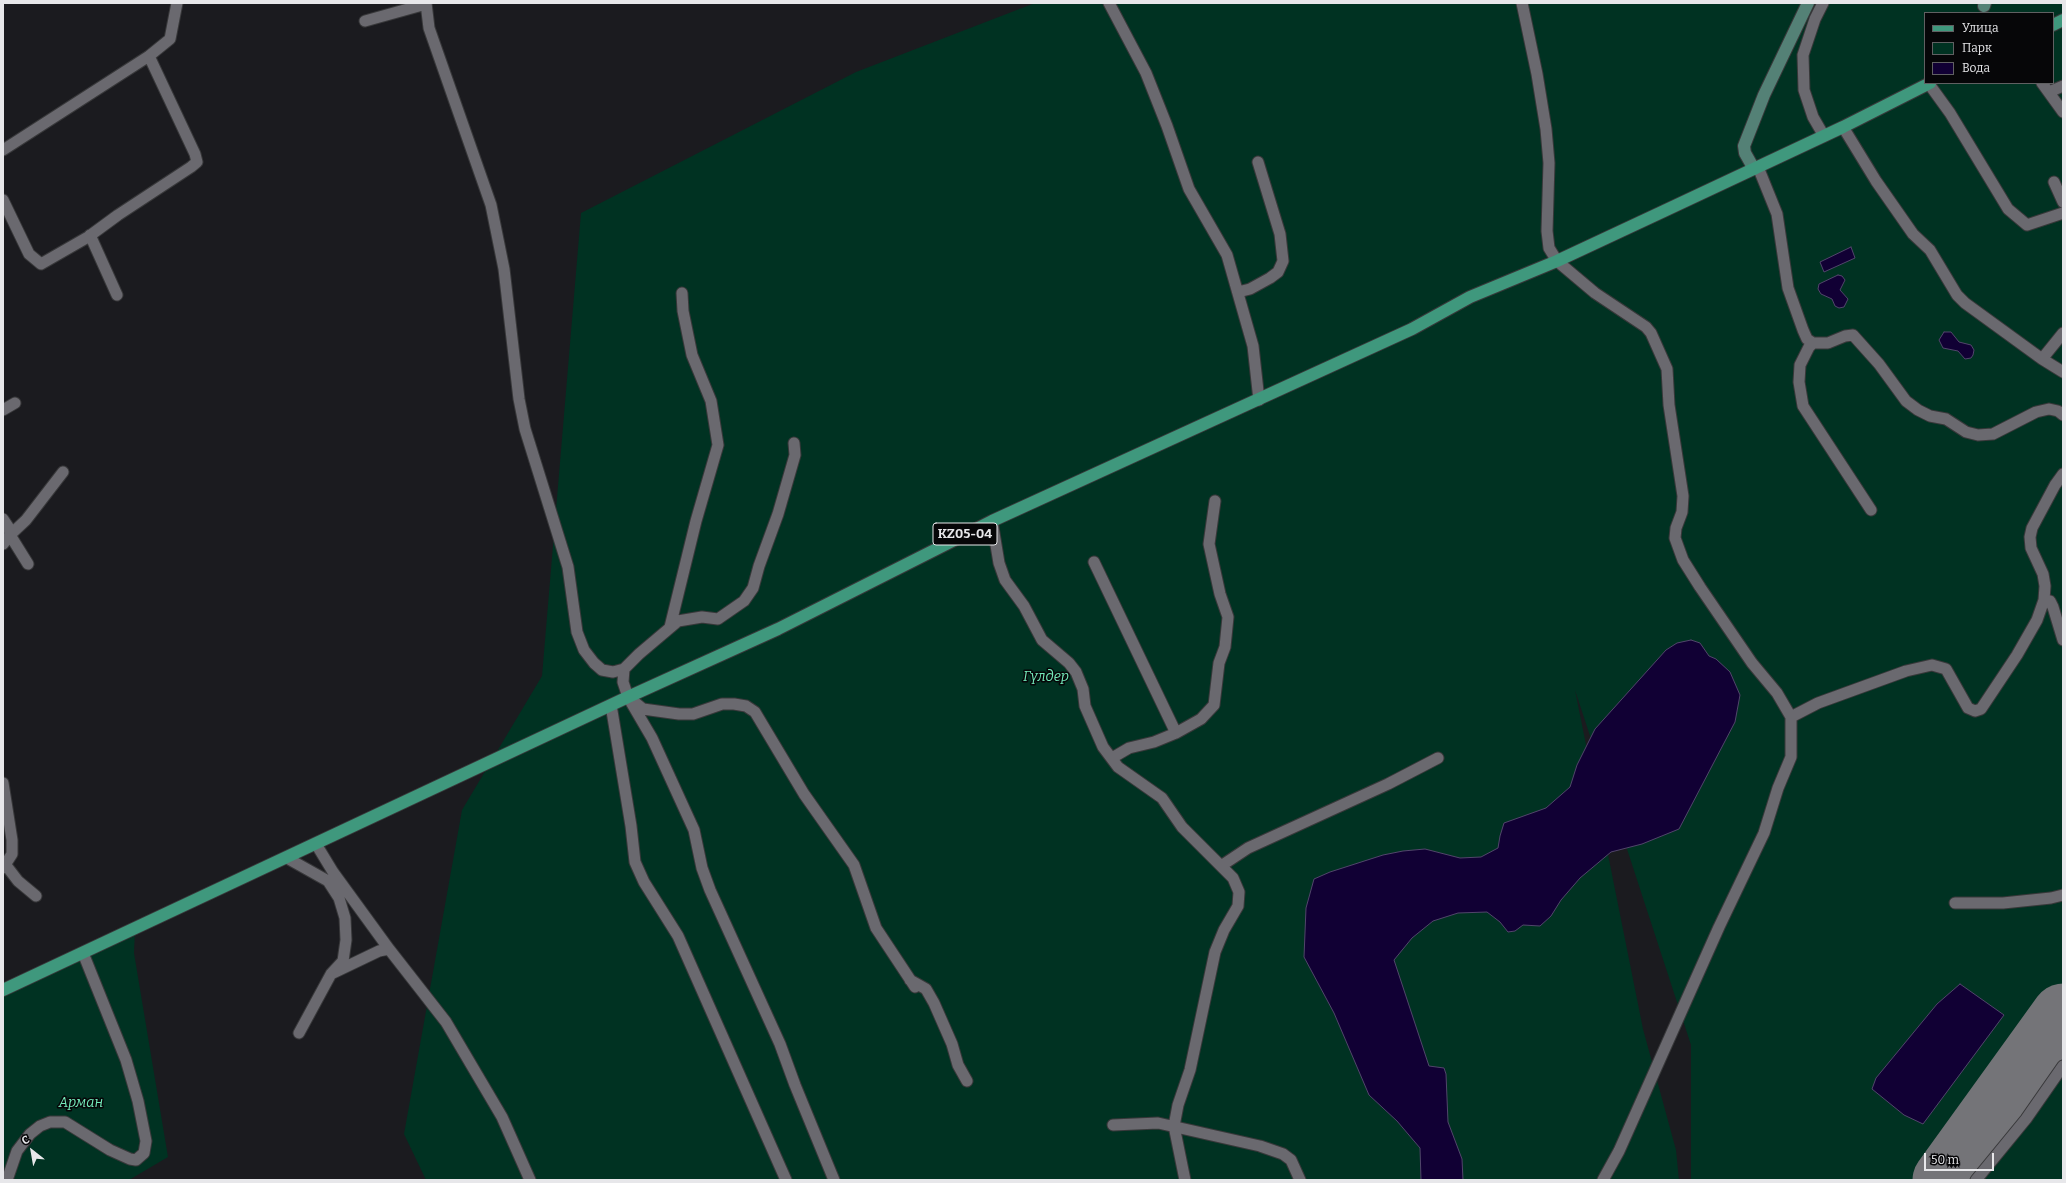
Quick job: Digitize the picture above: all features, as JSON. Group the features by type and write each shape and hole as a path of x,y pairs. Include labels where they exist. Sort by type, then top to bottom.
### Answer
{"main road":[{"name":"KZ05-04","path":"3,990 288,858 628,697 778,629 992,521 1412,329 1470,297 1557,261 1843,127 1927,84"}],"street":[{"path":"3,150 149,56 170,39 177,3"},
{"path":"1108,3 1146,73 1189,189 1227,255 1252,346 1259,400"},
{"path":"1522,3 1538,74 1546,129 1549,163 1547,239 1550,248 1557,261 1596,293 1646,327 1651,333 1667,369 1669,405 1683,496 1682,512 1676,528 1675,538 1684,560 1700,587 1752,663 1777,693 1791,717 1791,757 1778,788 1764,833 1719,927 1619,1151 1603,1180"},
{"path":"1808,3 1764,95 1744,146 1745,153 1756,168 1777,214 1788,288 1807,339 1813,343 1828,343 1845,336 1853,335 1879,364 1906,401 1918,410 1930,416 1946,419 1966,432 1978,435 1992,434 2036,412 2049,409 2063,414"},
{"path":"1823,3 1815,19 1803,55 1804,90 1813,117 1824,136"},
{"path":"365,21 426,4 429,28 491,205 504,269 519,399 527,436 568,567 577,632 584,650 594,663 602,670 613,672 624,669 678,621 688,618 718,619 744,601 753,588 759,566 778,514 795,455 794,443"},
{"path":"3,200 29,254 41,264 90,235 197,162 191,144 149,56"},
{"path":"1930,84 1950,113 2008,209 2027,225 2063,213"},
{"path":"2043,84 2063,112"},
{"path":"2049,92 2063,86"},
{"path":"1843,127 1876,181 1913,234 1930,250 1957,295 1976,312 2042,359 2063,372"},
{"path":"1238,292 1250,289 1270,278 1278,272 1283,260 1280,234 1258,162"},
{"path":"2054,182 2063,202"},
{"path":"90,235 117,295"},
{"path":"670,627 696,521 718,445 711,401 692,355 682,311 682,293"},
{"path":"2042,359 2063,333"},
{"path":"1813,343 1809,347 1800,366 1799,382 1803,406 1871,510"},
{"path":"3,410 15,404"},
{"path":"3,544 30,514 63,472"},
{"path":"1791,717 1818,703 1906,671 1932,665 1946,669 1968,708 1975,710 1981,709 2034,626 2044,600 2045,586 2043,574 2031,548 2030,537 2054,485 2063,474"},
{"path":"1112,758 1129,748 1154,742 1176,732 1200,719 1214,705 1217,694 1219,663 1225,647 1228,617 1220,594 1209,544 1215,501"},
{"path":"3,519 9,528 10,535 28,564"},
{"path":"992,521 999,563 1005,580 1024,606 1042,640 1069,663 1076,672 1083,689 1085,706 1092,726 1103,747 1118,767 1162,798 1182,827 1233,878 1239,892 1238,906 1224,930 1215,952 1190,1070 1178,1105 1174,1126 1184,1180"},
{"path":"1094,562 1176,732"},
{"path":"2044,600 2050,600 2063,640"},
{"path":"624,669 623,682 628,697 652,738 694,830 702,868 710,890 780,1044 834,1180"},
{"path":"628,697 643,709 662,712 693,714 722,704 746,706 755,712 804,794 854,865 876,928 913,984 926,989 934,1003 952,1044 958,1065 967,1081"},
{"path":"611,705 629,812 635,862 644,882 678,936 786,1180"},
{"path":"1221,866 1248,848 1388,784 1438,758"},
{"path":"3,783 12,840 12,854 4,866 18,881 36,896"},
{"path":"316,844 337,878 389,949 446,1022 502,1117 530,1180"},
{"path":"288,858 328,881 339,898 345,918 346,940 344,960 331,974 300,1033"},
{"path":"1955,903 2003,903 2051,898 2063,895"},
{"path":"331,974 379,951 389,949"},
{"path":"7,1180 17,1151 30,1134 40,1126 50,1122 65,1122 110,1150 130,1159 136,1160 144,1153 146,1141 138,1101 126,1060 82,953"},
{"path":"1976,1180 2026,1119 2063,1066"},
{"path":"1113,1125 1158,1123 1260,1146 1283,1154 1291,1160 1300,1180"}],"green space":[{"name":"Гүлдер","path":"1035,3 2063,3 2063,1180 1691,1180 1691,1045 1575,690 1643,1029 1676,1150 1679,1180 426,1180 404,1134 462,810 542,676 581,213 856,72"},
{"name":"Арман","path":"135,929 134,953 168,1157 129,1180 3,1180 3,990"}],"water":[{"path":"1851,247 1855,258 1824,272 1820,262"},
{"path":"1838,275 1842,276 1845,280 1840,290 1848,299 1844,307 1839,308 1835,306 1832,299 1821,294 1818,289 1819,284"},
{"path":"1944,332 1951,332 1959,342 1971,345 1974,350 1971,358 1965,359 1958,351 1943,348 1939,340"},
{"path":"1691,640 1700,643 1709,656 1716,659 1730,672 1740,695 1735,722 1679,829 1642,844 1611,852 1580,878 1561,900 1551,916 1540,926 1523,925 1515,931 1508,932 1500,922 1487,912 1458,913 1433,921 1412,938 1394,960 1429,1066 1444,1068 1446,1074 1448,1122 1462,1159 1463,1180 1421,1180 1420,1148 1397,1121 1369,1095 1334,1013 1304,957 1306,908 1314,879 1330,872 1383,855 1403,851 1425,849 1460,858 1481,857 1498,848 1504,823 1546,808 1570,787 1577,765 1595,729 1666,650 1677,643"},
{"path":"1960,984 2004,1015 1923,1124 1904,1115 1872,1089 1876,1078 1937,1004"}],"runway":[{"path":"1944,1180 2063,1015"}]}
